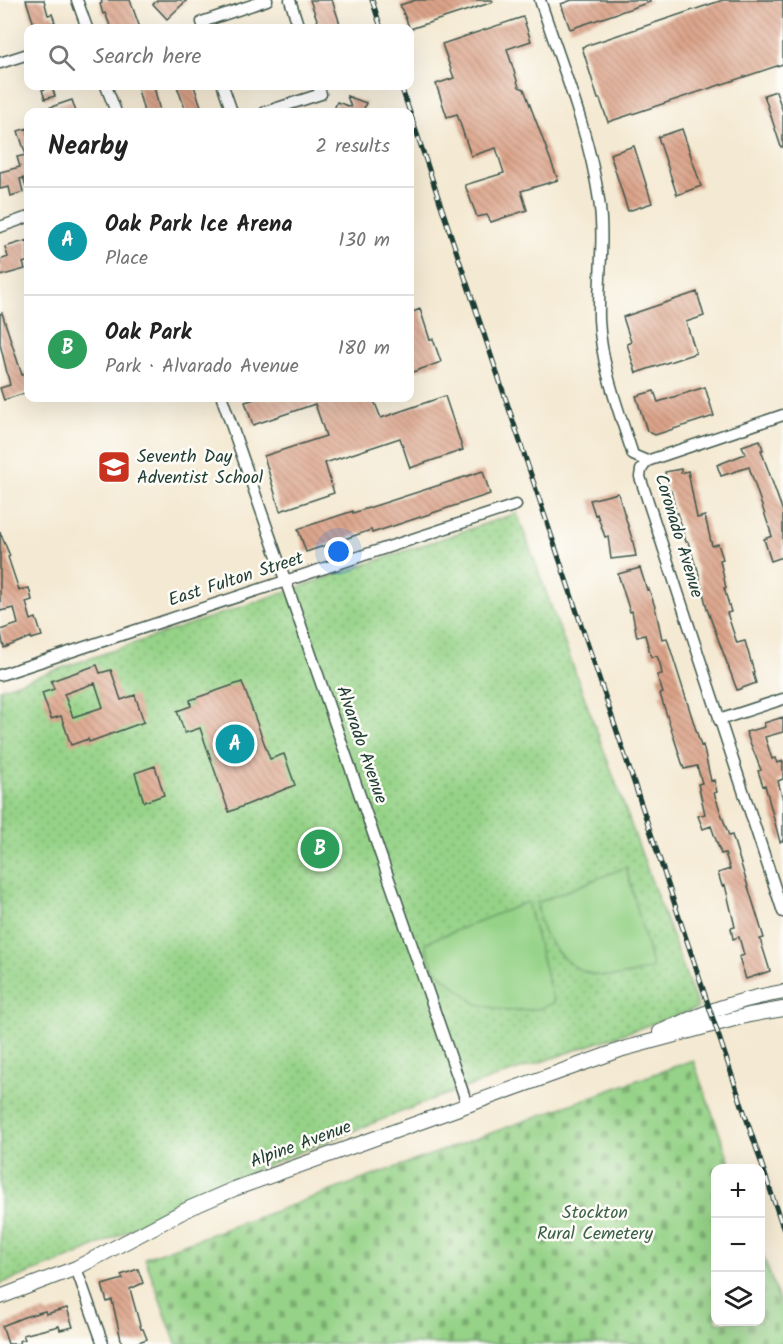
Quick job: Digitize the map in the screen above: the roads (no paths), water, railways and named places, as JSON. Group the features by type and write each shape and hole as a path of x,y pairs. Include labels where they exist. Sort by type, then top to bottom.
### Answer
{"street":[{"path":"77,0 86,24"},
{"path":"203,24 202,22 267,0"},
{"path":"290,0 298,24"},
{"name":"Coronado Avenue","path":"540,0 593,162 600,204 599,320 602,350 611,387 633,455 647,461 641,470 640,477 783,912"},
{"path":"0,63 24,55"},
{"path":"108,90 114,108"},
{"path":"224,90 231,108"},
{"path":"275,108 320,90"},
{"path":"0,227 24,218"},
{"name":"Alvarado Avenue","path":"223,402 467,1104"},
{"path":"647,461 782,420"},
{"name":"East Fulton Street","path":"0,675 516,505"},
{"path":"719,720 783,699"},
{"name":"Alpine Avenue","path":"623,1049 710,1010 755,997 783,992"},
{"name":"Alpine Avenue","path":"0,1297 76,1268 190,1208 234,1189 623,1049 749,1015 783,1009"},
{"path":"76,1268 103,1344"}],"railway":[{"path":"372,0 380,24"},
{"path":"402,90 408,108"},
{"path":"414,125 783,1228"}],"place":[{"name":"Seventh Day Adventist School","path":"114,467"},
{"name":"Oak Park Ice Arena","path":"235,744"},
{"name":"Oak Park","path":"320,849"}],"park label":[{"name":"Stockton Rural Cemetery","path":"595,1223"}]}
